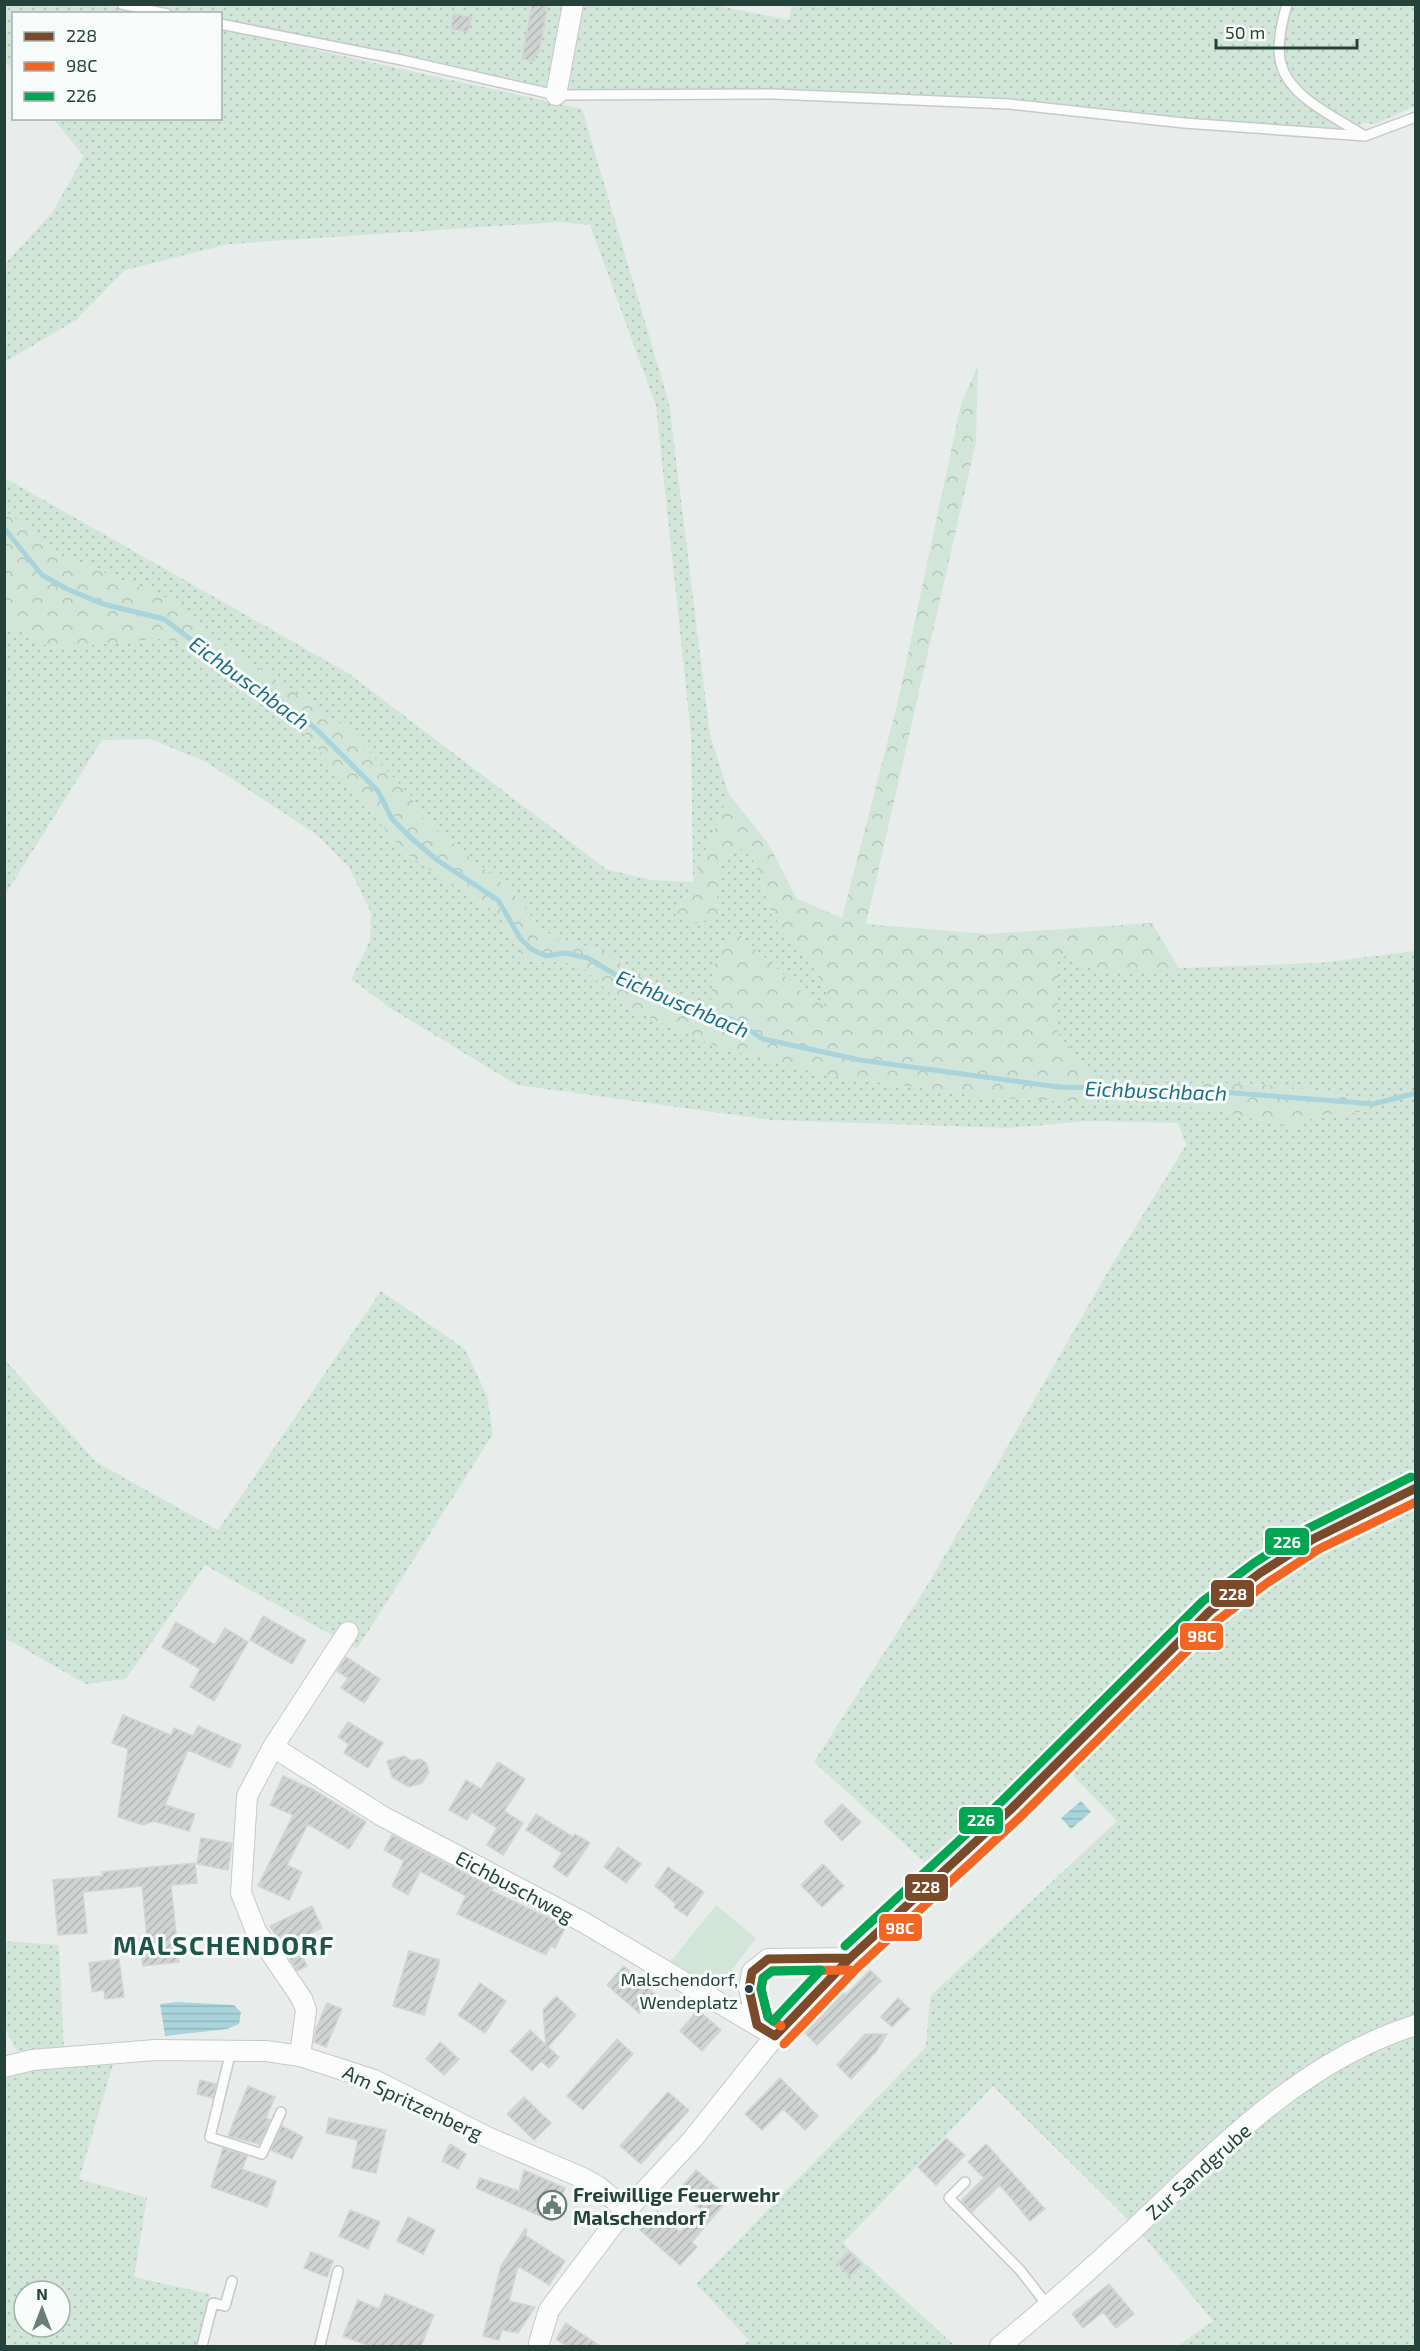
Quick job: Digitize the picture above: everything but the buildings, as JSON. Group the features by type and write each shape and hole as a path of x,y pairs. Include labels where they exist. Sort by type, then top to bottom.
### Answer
{"street":[{"path":"556,95 573,4"},
{"path":"536,2345 549,2310 626,2210 692,2140 775,2036 850,1958 1010,1810 1210,1611 1260,1572 1313,1539 1416,1488"},
{"path":"300,2056 306,2010 302,1999 256,1931 242,1893 247,1796 273,1747 348,1632"},
{"name":"Eichbuschweg","path":"273,1747 382,1816 583,1922 775,2036"},
{"path":"757,2025 749,1989 752,1971 768,1959 850,1958"},
{"name":"Zur Sandgrube","path":"1000,2346 1048,2306 1214,2152 1311,2073 1386,2034 1416,2025"},
{"name":"Am Spritzenberg","path":"4,2067 32,2060 155,2050 231,2051 300,2056 374,2080 487,2137 583,2178 599,2187 626,2210"}],"lane":[{"path":"122,4 158,12"},
{"path":"1287,4 1280,29 1281,64 1292,83 1298,92 1365,136"},
{"path":"222,24 402,60 556,95 774,94 1009,104 1184,123 1365,136 1416,117"},
{"path":"231,2051 210,2137 262,2154 281,2112"},
{"path":"965,2182 949,2198 1020,2270 1048,2306"},
{"path":"320,2346 338,2271"},
{"path":"202,2346 213,2303 225,2306 232,2281"}],"green space":[{"path":"710,4 789,20 792,4 1415,5 1415,106 1375,124 1363,123 1348,131 1184,119 1017,100 556,95 222,24 222,12 161,12 122,5"},
{"path":"4,5 102,5 139,12 12,12 12,71 5,61"},
{"path":"222,29 582,109 669,403 710,735 729,794 693,882 691,735 656,406 590,225 560,222 229,244 125,270 76,320 5,362 4,265 52,213 84,156 54,120 222,120"},
{"path":"978,365 976,442 866,924 987,934 1152,923 1180,970 1096,971 1058,953 1058,1034 1078,1058 1104,1080 1124,1084 1241,1083 1302,1088 1371,1100 1369,1111 1316,1116 1296,1128 1200,1107 993,1098 826,1075 718,1047 625,1007 578,963 526,961 498,914 405,853 302,730 253,693 170,638 51,648 5,623 5,511 58,554 171,600 203,630 345,727 411,796 418,814 512,892 540,928 559,940 599,950 647,981 711,1007 713,967 729,938 741,936 800,990 838,1014 806,954 772,915 756,866 746,848 726,853 719,868 716,884 719,917 692,924 675,917 693,882 729,794 769,845 797,899 842,918 897,705 961,404"},
{"path":"5,478 348,673 606,869 651,880 693,882 675,917 719,917 716,884 719,868 726,853 746,847 756,866 772,915 806,954 839,1015 800,990 741,936 712,1008 647,981 599,950 559,940 540,928 512,892 418,814 411,796 203,630 171,600 58,554 5,511"},
{"path":"5,623 51,648 170,638 253,693 302,730 405,853 498,914 526,961 578,963 625,1007 718,1047 826,1075 993,1098 1200,1107 1296,1128 1316,1116 1369,1111 1371,1100 1302,1088 1241,1083 1124,1084 1104,1080 1078,1058 1058,1034 1058,953 1096,971 1319,963 1415,951 1415,1477 1361,1498 1246,1566 1129,1668 1050,1752 931,1868 814,1762 930,1581 1110,1268 1186,1145 1178,1123 1088,1121 1009,1128 771,1120 517,1085 390,1008 351,979 370,941 371,913 349,867 316,834 206,762 151,739 102,740 5,895"},
{"path":"381,1291 465,1349 487,1396 493,1434 357,1649 205,1565 126,1679 86,1684 5,1638 4,1359 96,1462 218,1530"},
{"path":"1415,1500 1415,2018 1376,2029 1299,2074 1131,2222 993,2086 843,2243 955,2346 742,2346 749,2340 696,2284 926,2047 930,1996 1117,1821 1067,1769 1262,1583 1370,1520"},
{"path":"716,1905 756,1938 717,1990 671,1961"},
{"path":"4,1941 59,1945 64,2050 17,2051 5,2028"},
{"path":"1415,2030 1415,2346 1177,2346 1213,2321 1140,2232 1295,2093"},
{"path":"115,2058 79,2179 147,2198 134,2277 210,2294 196,2346 5,2346 5,2070"}],"water":[{"path":"1081,1801 1091,1812 1071,1829 1061,1818"},
{"path":"177,2002 234,2005 241,2012 239,2024 227,2029 165,2036 160,2004"}],"waterway":[{"name":"Eichbuschbach","path":"4,528 42,575 67,589 103,604 164,619 235,673 261,686 316,729 378,791 392,819 410,837 437,860 498,900 520,938 531,949 546,956 565,953 588,958 631,984 681,1002 704,1014 733,1020 763,1039 860,1060 1059,1087 1209,1091 1373,1104 1416,1093"}],"transit line":[{"name":"226","path":"845,1946 1002,1801 1203,1601 1254,1563 1307,1529 1411,1477"},
{"name":"228","path":"775,2036 850,1958 1010,1810 1210,1611 1260,1573 1313,1539 1416,1488"},
{"name":"98C","path":"784,2044 858,1967 1018,1819 1218,1620 1267,1583 1319,1549 1416,1502"},
{"name":"228","path":"775,2036 757,2025 749,1989 752,1972 768,1959 850,1958"},
{"name":"226","path":"821,1970 773,2021 768,2017 761,1989 763,1978 772,1971 821,1970"},
{"name":"98C","path":"781,2026 768,2017 761,1989 763,1978 772,1971 850,1970"}],"place":[{"name":"Malschendorf, Wendeplatz","path":"749,1989"},
{"name":"Freiwillige Feuerwehr Malschendorf","path":"552,2205"}],"district":[{"name":"MALSCHENDORF","path":"224,1944"}]}
